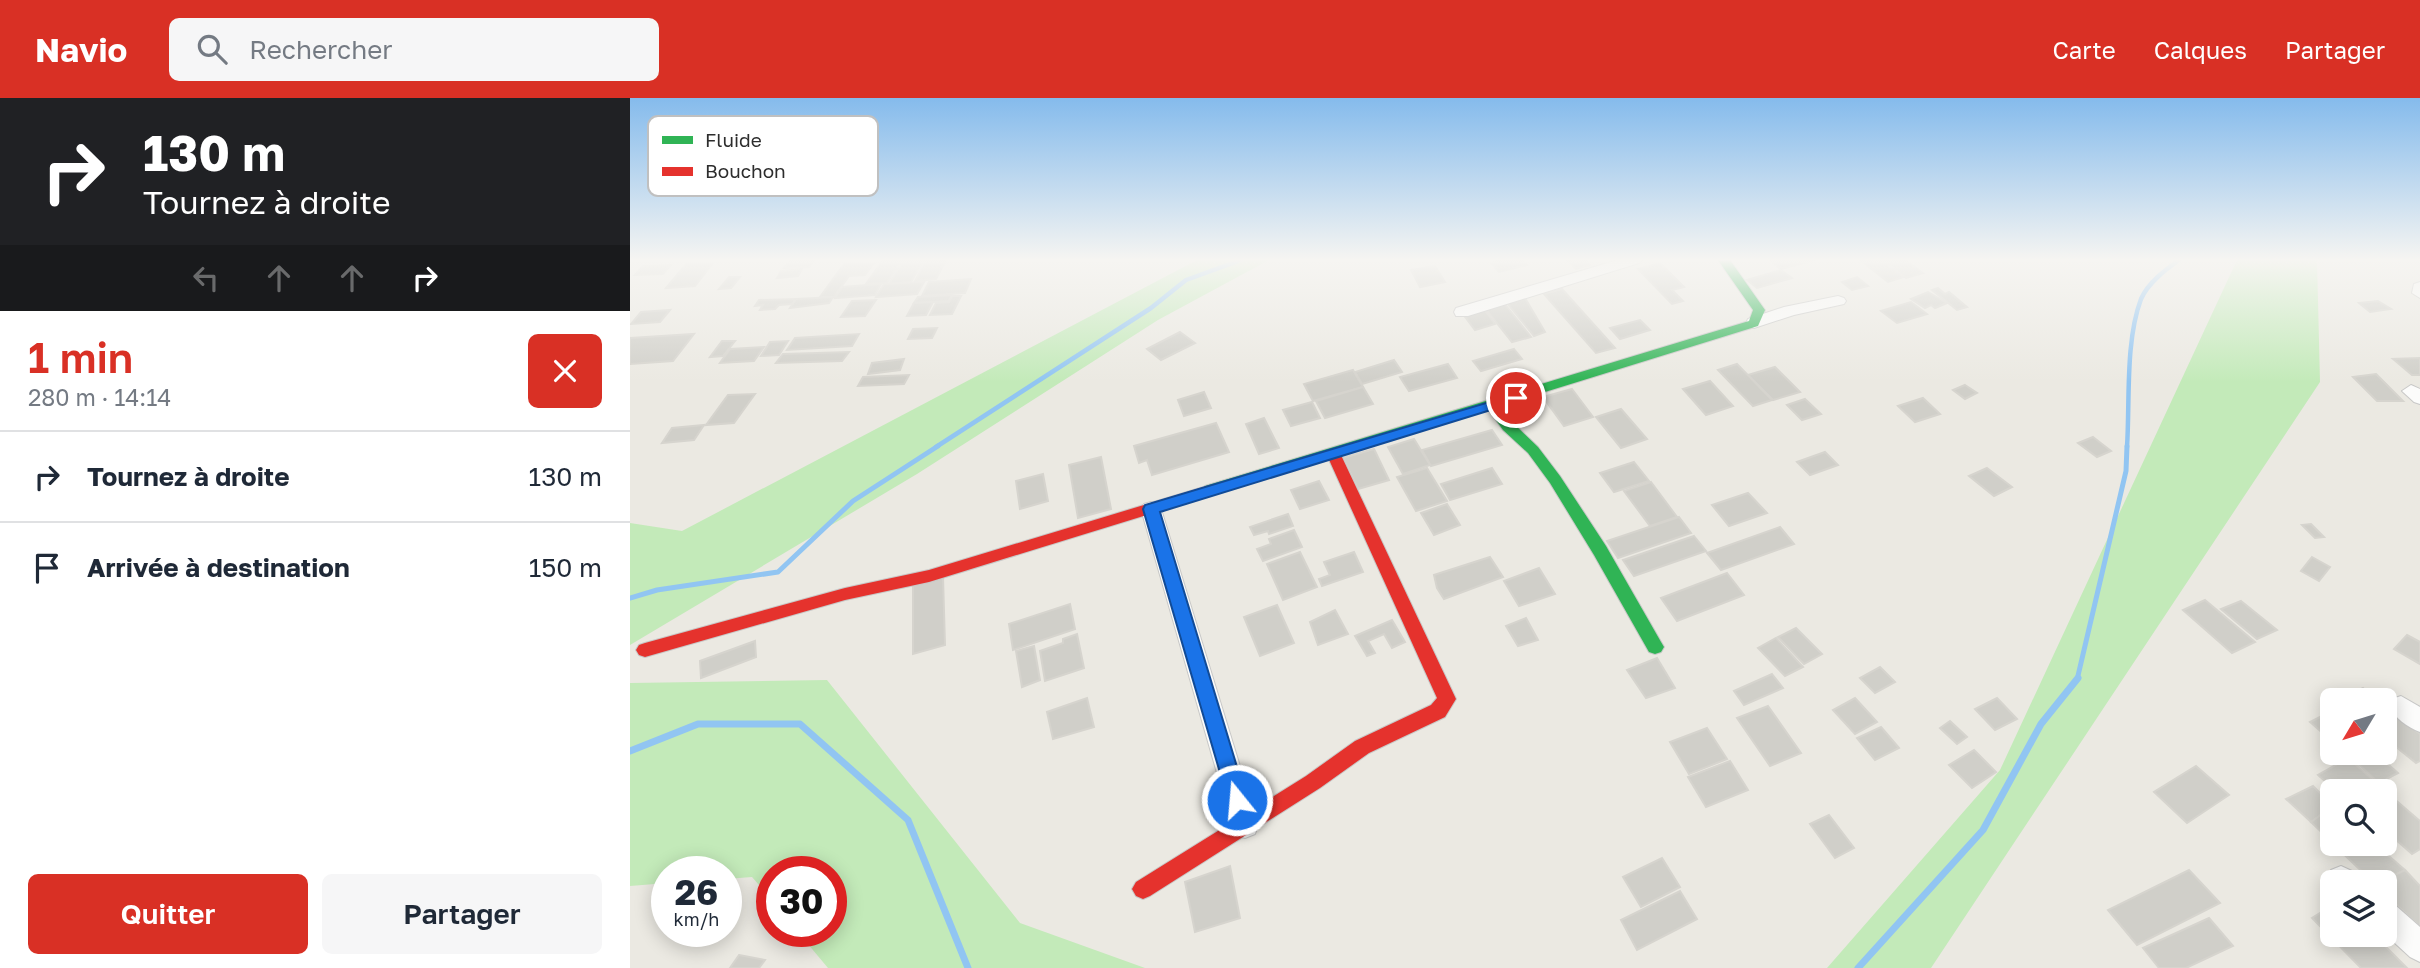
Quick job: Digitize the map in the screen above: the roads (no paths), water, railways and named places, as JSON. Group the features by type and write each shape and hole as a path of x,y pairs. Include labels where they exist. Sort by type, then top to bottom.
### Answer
{"street":[{"path":"1462,312 1500,301"},
{"path":"1754,301 1758,314 1754,323"},
{"path":"645,650 845,594 929,576 1493,405 1790,311 1838,301"},
{"path":"1493,405 1503,426 1533,449 1573,505 1655,647"},
{"path":"1143,889 1362,747 1438,711 1447,699 1333,453"},
{"path":"1151,509 1245,825"},
{"path":"2397,926 2420,947"}],"waterway":[{"path":"936,447 1160,301"},
{"path":"2127,447 2130,353 2141,301"},
{"path":"630,598 657,590 778,572 853,501 938,446"},
{"path":"2077,679 2126,471 2127,446"},
{"path":"1858,968 1983,830 2041,724 2077,679"},
{"path":"630,751 698,724 800,724 908,820 968,968"}]}
